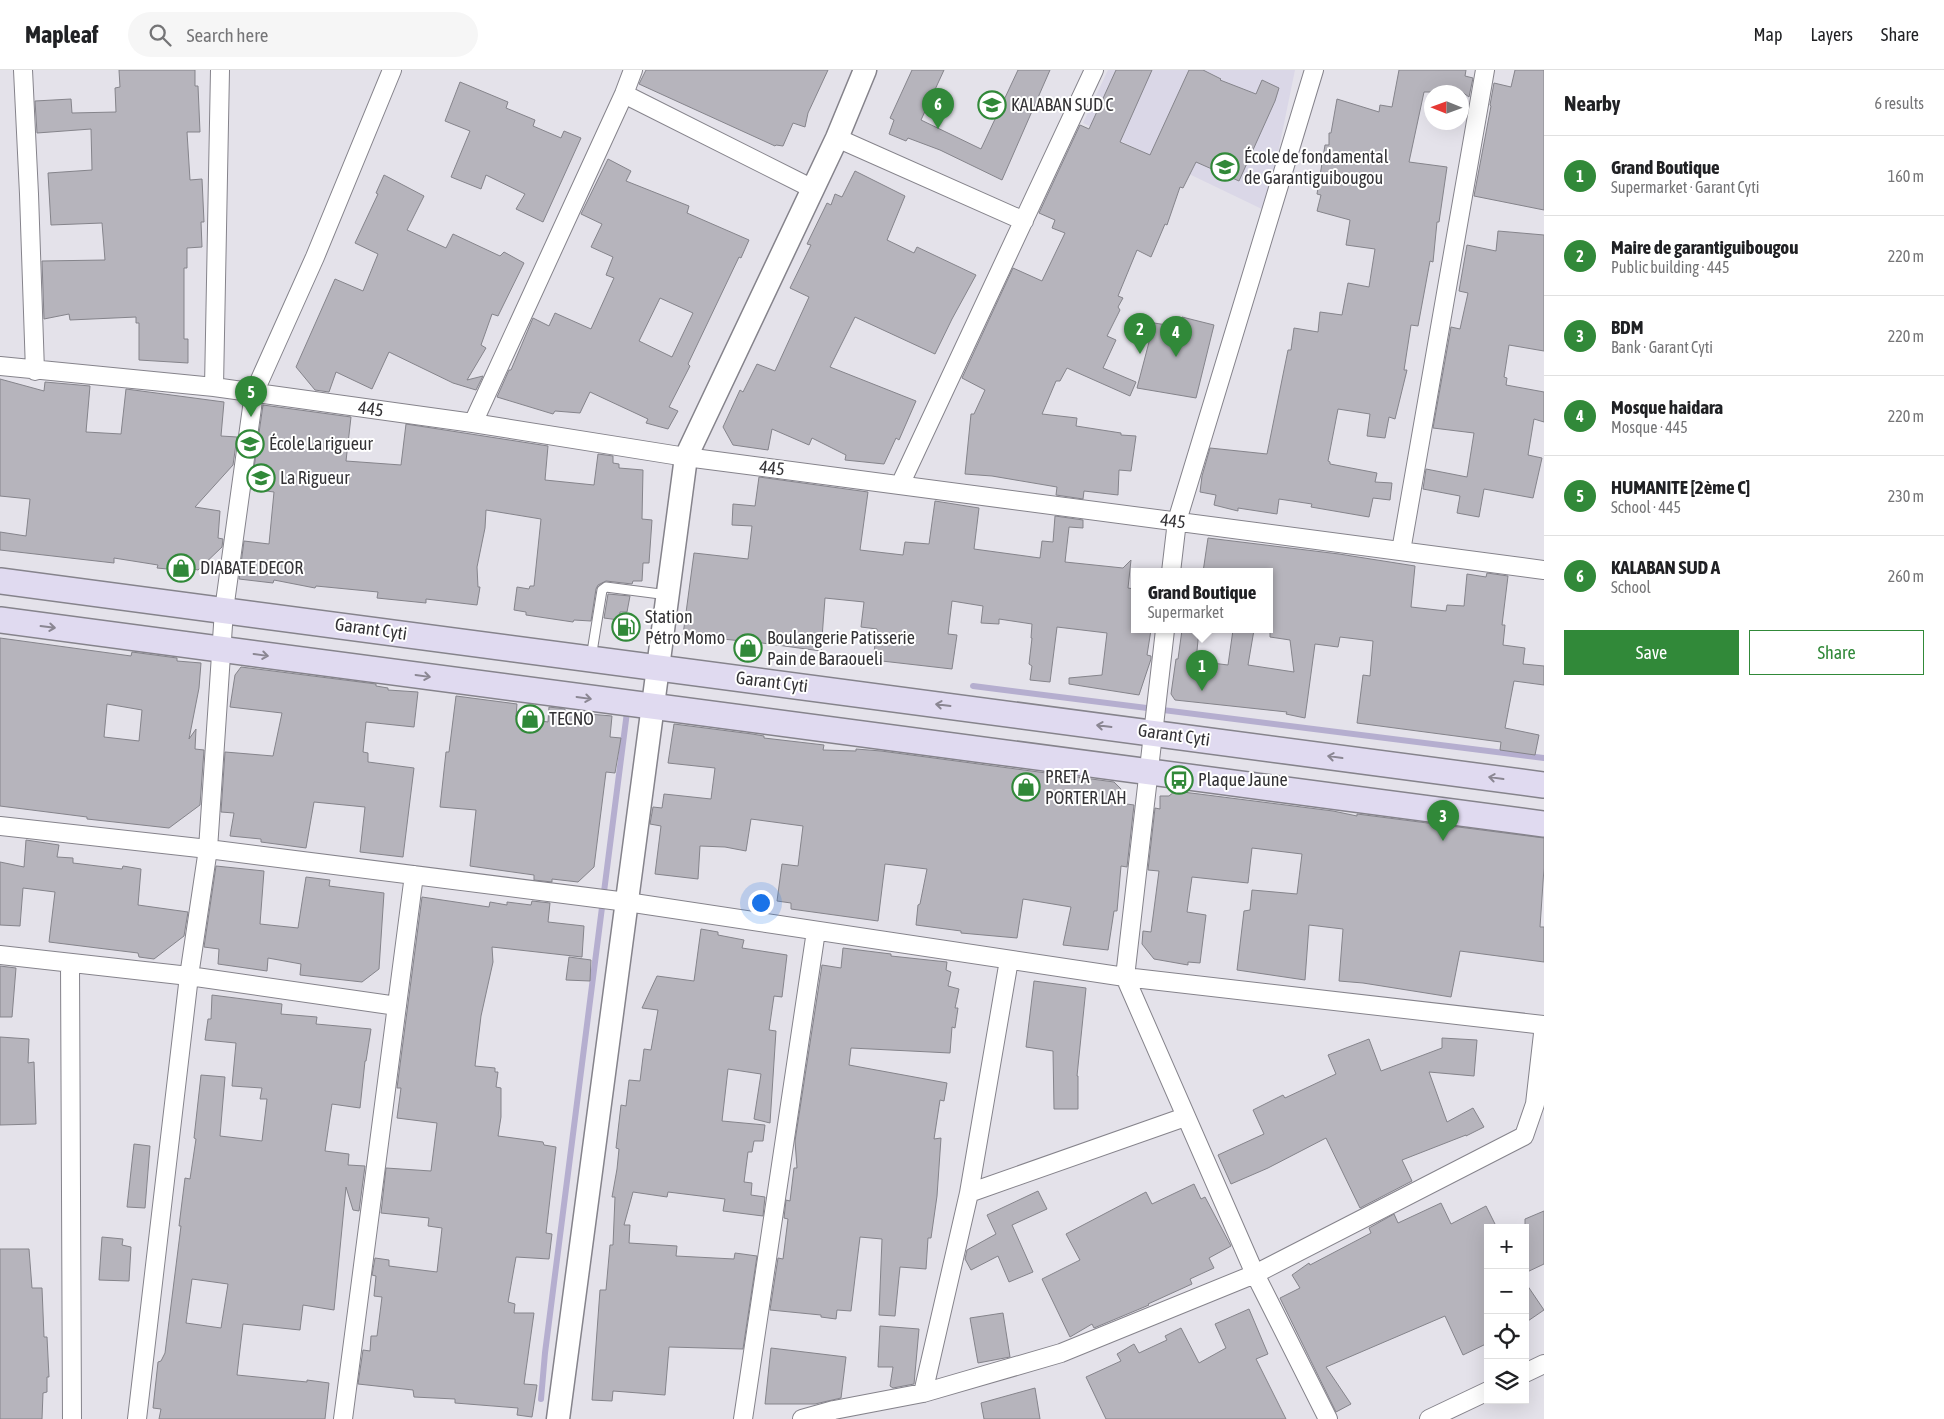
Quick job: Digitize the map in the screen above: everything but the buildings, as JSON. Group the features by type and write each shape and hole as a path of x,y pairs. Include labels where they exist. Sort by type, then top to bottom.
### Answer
{"main road":[{"name":"Garant Cyti","path":"0,581 1155,732 1544,785"},
{"path":"0,620 653,707 1148,770 1544,824"}],"street":[{"path":"23,70 30,194 35,371"},
{"path":"214,387 220,70"},
{"path":"137,1419 189,976 208,849 224,610 254,393 315,257 392,70"},
{"path":"474,423 624,94 633,70"},
{"path":"558,1419 686,457 837,138 866,70"},
{"path":"900,485 1094,70"},
{"path":"1172,568 1177,521 1314,70"},
{"path":"1401,551 1485,70"},
{"path":"624,94 813,189"},
{"path":"837,138 1024,220"},
{"name":"445","path":"0,366 35,371 214,387 474,423 686,457 1544,570"},
{"path":"1165,633 1155,732 1148,770 1125,977 1255,1274 1328,1419"},
{"path":"0,826 208,849 627,902 816,931 918,944 1125,977 1544,1024 1535,1104 1524,1136 1255,1274 1061,1353 923,1393 834,1410 802,1419"},
{"path":"343,1419 414,875"},
{"path":"743,1419 816,931"},
{"path":"0,955 189,976 397,1006"},
{"path":"923,1393 969,1193 1009,960"},
{"path":"70,963 72,1419"},
{"path":"969,1193 1186,1117"},
{"path":"1529,1371 1544,1364"},
{"path":"1429,1419 1484,1393"}],"lane":[{"path":"591,658 602,590 606,587 668,596"}],"shaded area":[{"name":"École de fondamental de Garantiguibougou","path":"1108,70 1295,70 1266,211 1083,123"}],"waterway":[{"path":"973,686 1544,758"},
{"path":"541,1399 545,1353 627,712 624,711"}],"place":[{"name":"KALABAN SUD C","path":"992,105"},
{"name":"KALABAN SUD A","path":"938,129"},
{"name":"École de fondamental de Garantiguibougou","path":"1225,167"},
{"name":"Maire de garantiguibougou","path":"1140,354"},
{"name":"Mosque haidara","path":"1176,357"},
{"name":"HUMANITE [2ème C]","path":"251,417"},
{"name":"École La rigueur","path":"250,444"},
{"name":"La Rigueur","path":"261,478"},
{"name":"DIABATE DECOR","path":"181,568"},
{"name":"Station Pétro Momo","path":"626,627"},
{"name":"Boulangerie Patisserie Pain de Baraoueli","path":"748,648"},
{"name":"Grand Boutique","path":"1202,691"},
{"name":"TECNO","path":"530,719"},
{"name":"Plaque Jaune","path":"1179,780"},
{"name":"PRET A PORTER LAH","path":"1026,787"},
{"name":"BDM","path":"1443,841"}]}
